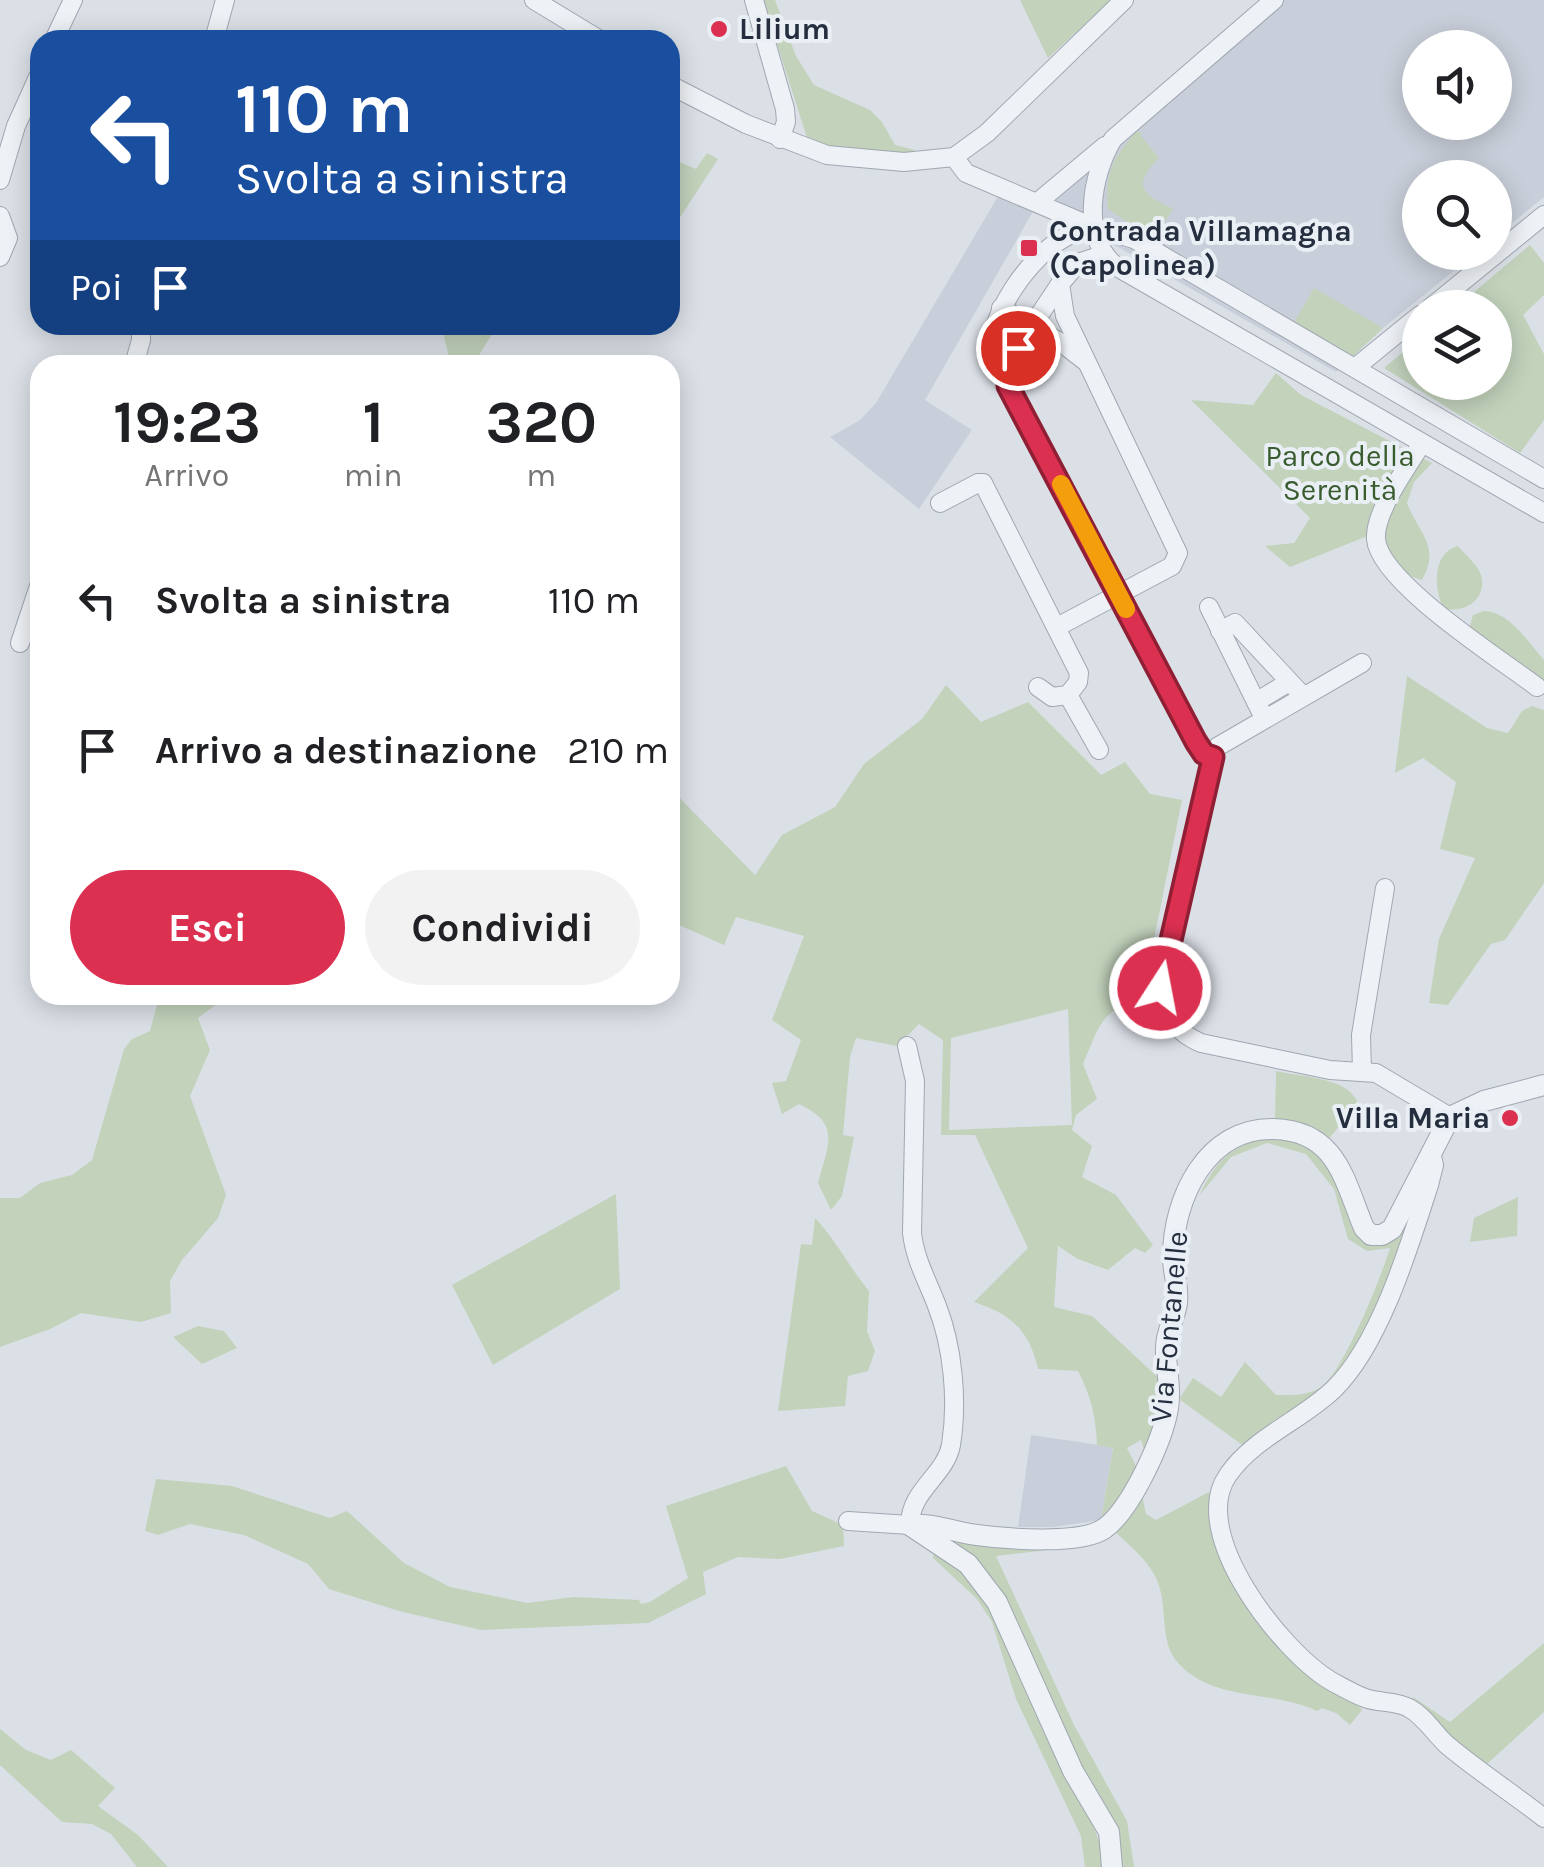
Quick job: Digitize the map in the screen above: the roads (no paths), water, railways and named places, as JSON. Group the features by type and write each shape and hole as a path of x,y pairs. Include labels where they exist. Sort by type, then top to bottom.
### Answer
{"street":[{"path":"59,30 73,0"},
{"path":"217,30 225,0"},
{"path":"534,0 584,30"},
{"path":"754,0 785,109 786,122 780,139"},
{"path":"680,90 780,139 842,158 904,162 954,157 987,133 1124,0"},
{"path":"1034,201 1113,139 1274,0"},
{"path":"0,180 30,95"},
{"path":"1113,139 1098,170 1093,227 1102,255 1116,267 1544,513"},
{"path":"954,157 966,173 1093,227 1134,240 1544,478"},
{"path":"0,216 8,238 0,257"},
{"path":"1452,290 1544,216"},
{"path":"1093,227 1062,238 1042,255 1001,308 991,344 1008,386 1196,742 1204,754 1213,757"},
{"path":"1008,386 1011,363 1060,284 1078,263 1102,255"},
{"path":"1057,627 1172,566 1178,553 1065,316 1060,284"},
{"path":"1001,308 1088,364"},
{"path":"1356,367 1402,330"},
{"path":"1422,443 1377,528 1382,558 1410,591 1537,687"},
{"path":"940,502 978,482 983,484 1079,673 1078,682 1068,695 1052,697 1038,687"},
{"path":"1208,607 1260,710"},
{"path":"20,643 30,613"},
{"path":"1220,630 1234,624 1303,696"},
{"path":"1260,710 1303,696 1362,664"},
{"path":"1289,682 1218,747 1213,757 1161,974 1160,988 1167,1014 1186,1037 1201,1043 1388,1078 1450,1117 1484,1101 1544,1085"},
{"path":"1068,695 1099,750"},
{"path":"1362,1071 1361,1035 1385,888"},
{"path":"907,1046 915,1081 912,1234 948,1346 953,1421 946,1458 910,1506 910,1525 968,1564 998,1602 1072,1771 1108,1832 1112,1867"},
{"name":"Via Fontanelle","path":"848,1520 922,1524 976,1535 1045,1538 1088,1535 1108,1527 1147,1469 1168,1407 1166,1344 1177,1306 1173,1260 1178,1217 1202,1164 1235,1135 1272,1129 1302,1133 1337,1162 1364,1228 1370,1235 1382,1235 1392,1229 1450,1117"},
{"path":"1431,1152 1434,1164 1429,1185 1378,1322 1334,1389 1229,1473 1217,1498 1218,1516 1227,1554 1289,1649 1348,1690 1367,1699 1408,1707 1451,1748 1544,1818"}],"place":[{"name":"Lilium","path":"719,29"},
{"name":"Contrada Villamagna (Capolinea)","path":"1029,248"},
{"name":"Villa Maria","path":"1510,1118"}],"park label":[{"name":"Parco della Serenità","path":"1340,473"}]}
